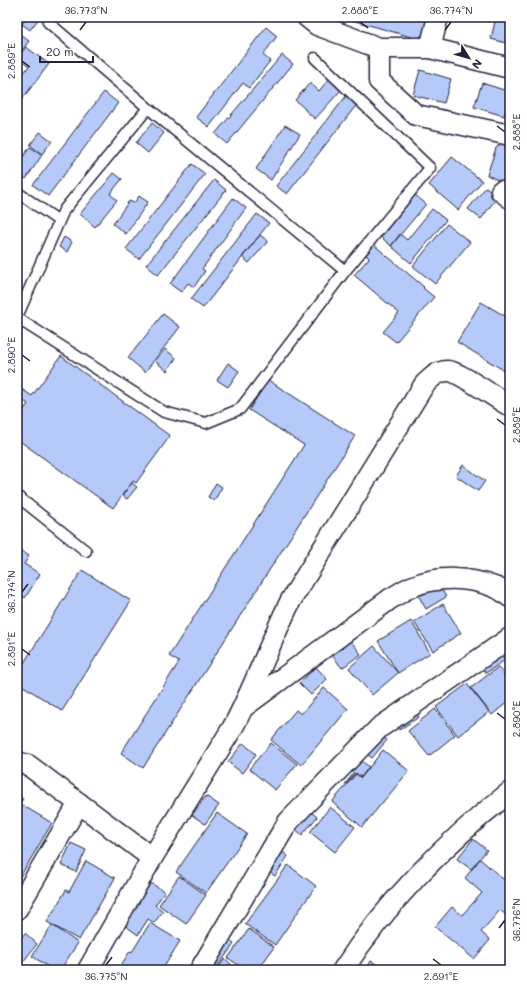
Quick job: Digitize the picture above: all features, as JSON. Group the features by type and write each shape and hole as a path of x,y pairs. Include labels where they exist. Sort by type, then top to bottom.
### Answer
{"street":[{"path":"307,17 317,26 379,48 430,48 510,68"},
{"path":"430,48 438,17"},
{"path":"379,48 379,81 416,116 510,134"},
{"path":"88,970 152,858 233,727 244,706 291,600 424,385 435,374 448,371 462,376 510,406"},
{"path":"244,706 390,599 411,587 430,581 456,578 498,588 510,597"},
{"path":"200,970 288,822 379,728 510,638"},
{"path":"17,762 28,765 152,858"},
{"path":"343,970 357,948 388,909 421,873 484,812 510,792"},
{"path":"17,910 79,803"}],"lane":[{"path":"48,22 148,108 345,271"},
{"path":"148,108 64,210 17,318 164,412 206,423 240,409 345,271 430,168 315,58"},
{"path":"17,192 59,221"},
{"path":"17,496 86,551"}],"building":[{"path":"27,17 40,17 30,30 22,24"},
{"path":"75,17 83,17 80,21"},
{"path":"341,17 428,17 425,31 418,39"},
{"path":"496,17 510,19 510,44 491,39"},
{"path":"266,27 277,36 263,55 270,61 249,88 243,83 209,127 196,117"},
{"path":"17,32 29,41 17,57"},
{"path":"26,47 49,64 17,106 17,82 29,66 18,57"},
{"path":"282,55 293,64 227,144 215,134"},
{"path":"420,70 451,79 444,103 413,95"},
{"path":"329,79 341,90 315,119 295,100 310,83 319,91"},
{"path":"482,83 510,92 510,97 504,116 474,107"},
{"path":"104,92 118,103 48,196 33,185"},
{"path":"347,95 358,103 287,194 276,186"},
{"path":"152,123 164,133 148,153 136,143"},
{"path":"285,125 300,134 271,180 256,169"},
{"path":"40,132 52,141 42,154 30,145"},
{"path":"505,138 510,140 510,184 487,175 496,148"},
{"path":"30,147 42,155 26,179 17,173 17,165"},
{"path":"452,157 482,181 458,210 429,185"},
{"path":"192,164 205,174 139,259 126,249"},
{"path":"114,173 122,179 110,194 117,200 95,227 80,214"},
{"path":"214,180 226,190 158,275 146,265"},
{"path":"486,187 498,196 481,219 468,209"},
{"path":"415,195 426,204 391,246 381,237"},
{"path":"139,196 148,202 126,234 113,224 129,201 134,203"},
{"path":"233,198 246,208 202,269 205,271 194,287 188,283 181,292 170,284"},
{"path":"432,209 446,220 411,263 391,246 400,234 407,240"},
{"path":"257,214 269,223 203,308 191,299"},
{"path":"447,224 470,242 435,284 413,266"},
{"path":"260,235 268,241 249,263 242,257"},
{"path":"64,237 72,242 67,252 59,247"},
{"path":"374,245 434,297 396,342 383,332 399,313 354,275 369,258 366,255"},
{"path":"481,302 510,319 510,374 457,342"},
{"path":"163,314 180,327 145,372 128,358"},
{"path":"165,349 176,358 167,371 155,361"},
{"path":"61,356 170,436 136,483 133,481 113,508 17,439 17,419 28,404 17,396 17,392 20,388 32,396"},
{"path":"228,363 239,371 228,387 217,380"},
{"path":"268,380 355,436 143,768 121,753 179,662 169,656 304,445 249,410"},
{"path":"463,465 485,481 478,491 456,476"},
{"path":"132,483 137,487 127,499 122,495"},
{"path":"216,483 222,487 214,501 208,497"},
{"path":"17,548 29,556 24,564 40,574 25,598 21,595 17,601"},
{"path":"82,570 131,601 62,711 17,682 17,674"},
{"path":"438,583 446,597 426,609 418,595"},
{"path":"443,604 461,633 433,651 414,622"},
{"path":"411,621 430,653 398,673 378,641"},
{"path":"350,640 361,654 342,668 331,654"},
{"path":"374,646 398,673 372,695 349,668"},
{"path":"496,646 505,660 486,673 476,659"},
{"path":"316,667 327,679 311,695 299,683"},
{"path":"498,667 510,682 510,700 492,715 471,688"},
{"path":"467,684 489,712 458,736 436,707"},
{"path":"324,688 348,709 301,765 271,740 296,710 301,714"},
{"path":"410,703 419,717 399,730 390,716"},
{"path":"435,709 455,735 429,756 408,731"},
{"path":"373,729 387,740 372,758 358,747"},
{"path":"243,743 256,754 242,773 228,762"},
{"path":"271,743 297,764 275,790 249,769"},
{"path":"383,750 409,771 362,827 332,802 356,774 361,778"},
{"path":"356,756 369,767 361,777 356,773 345,784 354,773 347,767"},
{"path":"17,795 23,799 17,807"},
{"path":"206,796 219,805 205,824 192,815"},
{"path":"22,805 52,823 17,882 17,814"},
{"path":"303,805 317,817 302,835 289,823"},
{"path":"330,807 355,827 335,852 310,832"},
{"path":"217,813 247,834 206,893 176,872"},
{"path":"473,839 487,850 471,869 457,859"},
{"path":"71,843 86,850 76,872 61,865"},
{"path":"274,846 288,856 275,876 260,866"},
{"path":"480,859 510,885 510,918 500,910 481,932 490,940 474,959 435,927 452,907 462,915 482,893 465,878"},
{"path":"86,861 115,878 79,940 47,922 66,890 69,892"},
{"path":"288,865 316,886 275,945 245,924"},
{"path":"179,876 206,895 186,924 159,905"},
{"path":"151,883 165,892 155,905 163,911 154,923 148,919 138,935 123,924"},
{"path":"150,923 180,941 162,970 118,970 130,951 132,952"},
{"path":"52,925 78,943 60,970 53,970 32,956"},
{"path":"249,929 274,947 258,970 246,970 228,958"},
{"path":"25,933 37,944 22,963 17,959 17,943"},
{"path":"219,934 234,944 215,970 195,970"},
{"path":"225,959 231,964 226,970 218,970 217,969"},
{"path":"371,961 385,969 366,970"}]}
